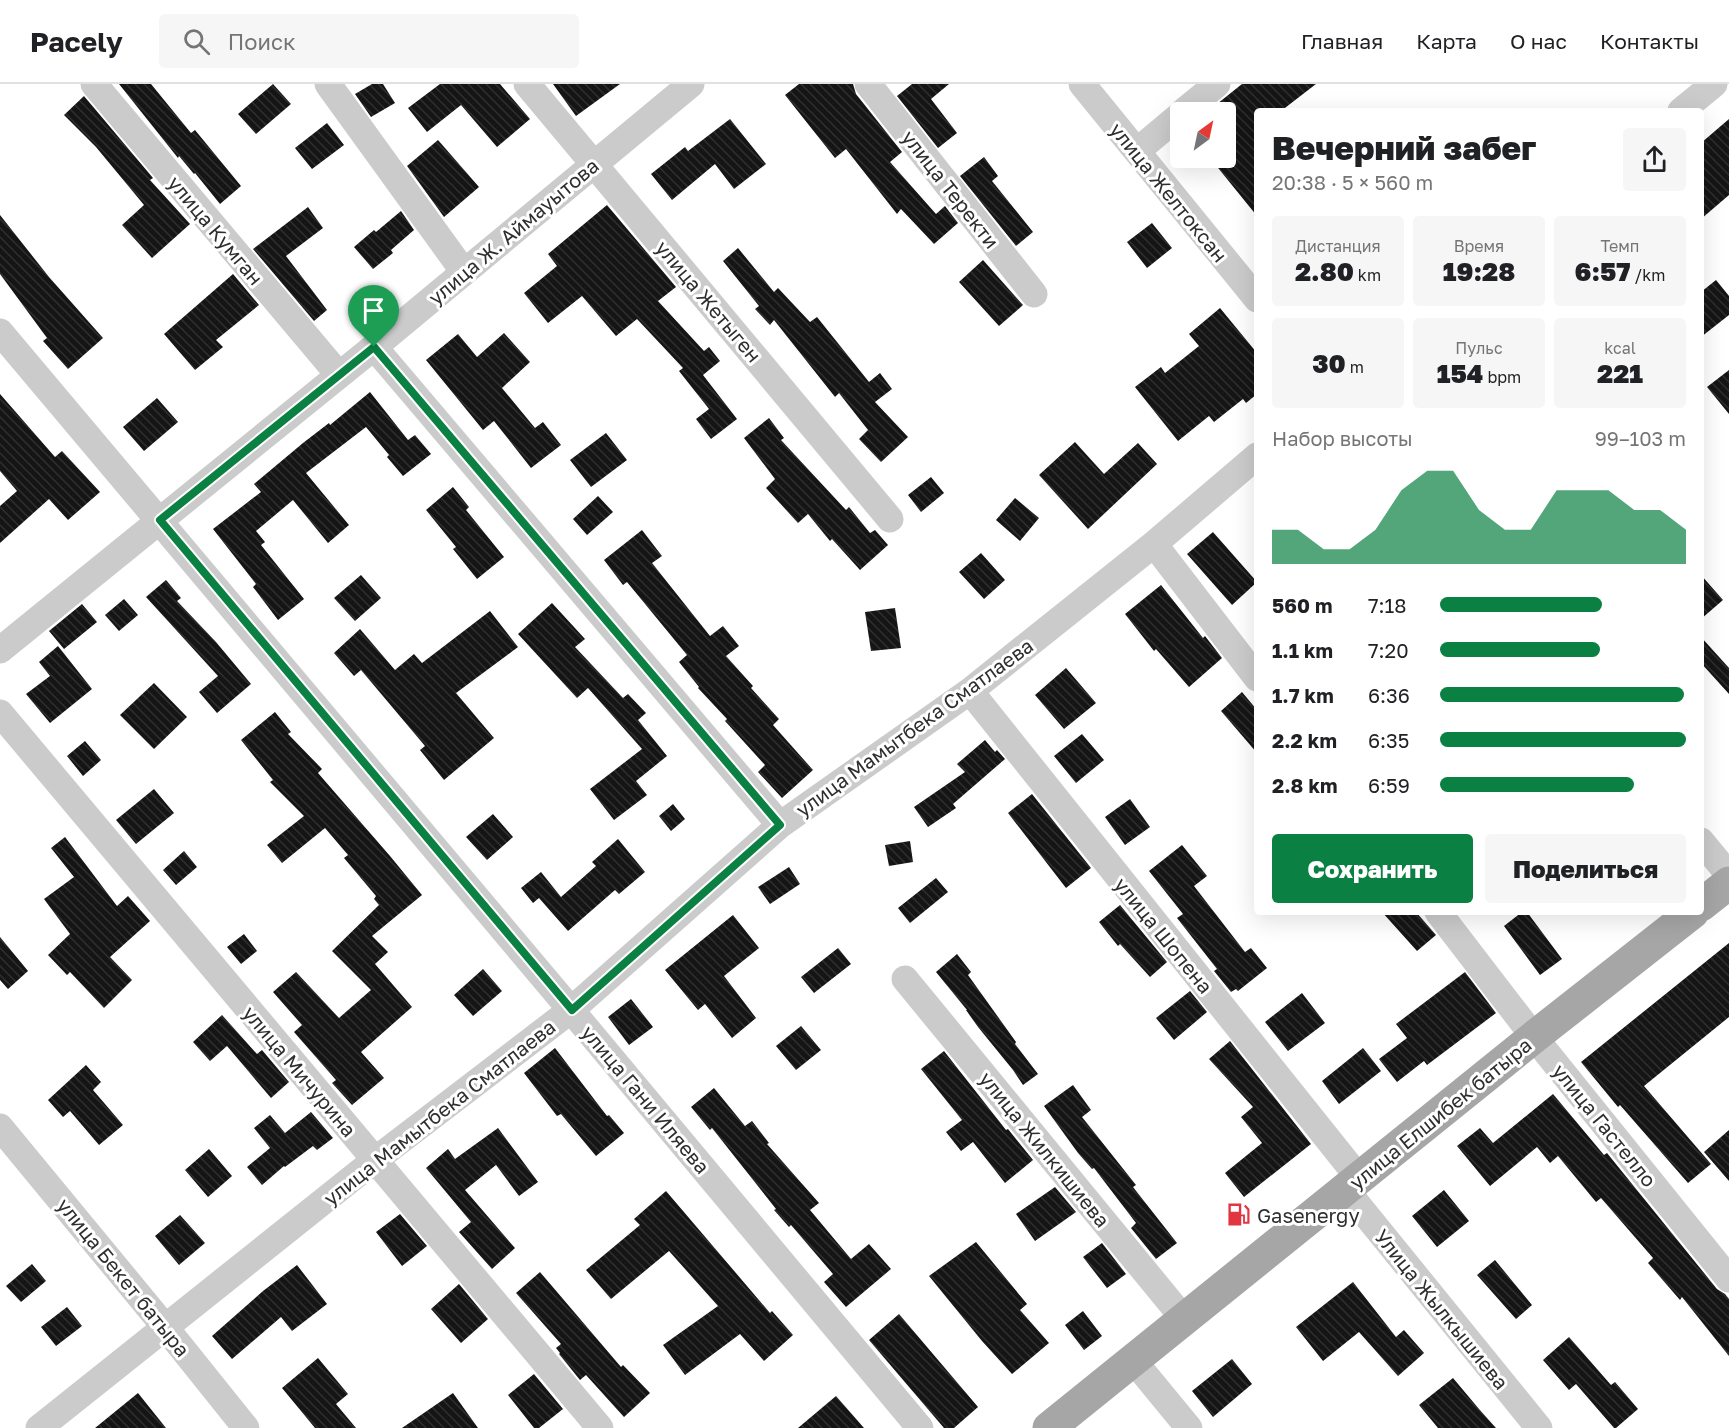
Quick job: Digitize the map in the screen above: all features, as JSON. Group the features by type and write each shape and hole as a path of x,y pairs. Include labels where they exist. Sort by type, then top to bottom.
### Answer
{"main road":[{"path":"1704,903 1729,883"},
{"name":"улица Елшибек батыра","path":"1048,1428 1689,915"}],"street":[{"name":"улица Кумган","path":"94,84 339,375"},
{"path":"328,84 464,272"},
{"name":"улица Жетыген","path":"527,84 891,519"},
{"name":"улица Ж. Аймауытова","path":"0,650 374,347 691,84"},
{"name":"улица Теректи","path":"868,84 1034,294"},
{"name":"улица Желтоксан","path":"1082,84 1254,295"},
{"path":"1196,102 1217,84"},
{"path":"1685,108 1714,84"},
{"path":"1137,151 1170,124"},
{"name":"улица Гани Иляева","path":"0,332 572,1010 920,1428"},
{"path":"374,347 780,825"},
{"name":"улица Мамытбека Сматлаева","path":"39,1428 375,1160 572,1010 780,825 970,691 1154,544 1254,459"},
{"path":"1154,544 1254,674"},
{"name":"улица Шопена","path":"970,691 1352,1184"},
{"name":"улица Мичурина","path":"0,713 600,1428"},
{"path":"1704,845 1729,875"},
{"name":"улица Гастелло","path":"1440,915 1534,1037 1729,1279"},
{"name":"улица Жилкишиева","path":"905,979 1184,1319"},
{"name":"улица Бекет батыра","path":"0,1127 246,1428"},
{"name":"Улица Жылкышиева","path":"1352,1184 1539,1428"},
{"path":"1133,1360 1189,1428"}],"building":[{"path":"119,84 151,84 191,133 195,130 241,186 220,204 195,173 179,156 178,158"},
{"path":"273,84 291,104 256,134 238,114"},
{"path":"372,84 383,84 395,103 371,117 355,94"},
{"path":"440,84 500,84 530,119 497,147 461,105 427,132 408,108"},
{"path":"553,84 620,84 576,116"},
{"path":"799,84 853,84 856,94 902,152 890,162 936,214 945,206 958,223 934,244 901,209 897,214 846,149 835,158 785,95"},
{"path":"912,84 949,84 931,99 957,133 938,148 897,96"},
{"path":"1242,84 1316,84 1285,108 1254,108 1254,212 1218,168 1236,168 1236,102 1220,102"},
{"path":"84,96 153,178 150,180 190,224 152,258 122,225 144,205 96,147 64,115"},
{"path":"730,119 766,164 734,189 715,164 672,200 651,174 685,147 688,151"},
{"path":"1729,119 1729,195 1704,216 1704,140"},
{"path":"327,123 344,145 312,169 295,148"},
{"path":"438,140 479,187 444,217 407,166"},
{"path":"984,157 998,176 992,181 1033,232 1016,246 960,176"},
{"path":"607,205 676,287 658,301 704,351 709,347 720,361 703,375 737,419 711,439 696,419 709,409 679,371 683,368 637,319 616,336 582,296 548,323 524,293 557,266 548,254"},
{"path":"308,207 323,228 286,256 327,310 314,321 253,249"},
{"path":"401,211 414,230 391,250 393,253 373,269 354,247"},
{"path":"0,215 49,277 103,338 68,369 43,341 47,338 0,274"},
{"path":"1152,223 1172,248 1147,268 1127,242"},
{"path":"738,248 774,292 778,288 810,322 817,317 869,382 880,373 892,389 875,402 908,437 881,462 859,439 868,430 839,393 835,397 774,320 770,325 755,309 759,306 723,261"},
{"path":"983,260 1023,305 999,326 959,282"},
{"path":"233,274 259,305 216,340 223,347 195,370 164,334"},
{"path":"1716,280 1729,296 1729,315 1704,335 1704,290"},
{"path":"1220,308 1254,349 1254,396 1246,403 1243,399 1214,422 1209,416 1178,441 1135,387 1161,367 1165,373 1199,346 1189,334"},
{"path":"504,333 530,362 502,388 535,428 543,422 561,445 531,468 494,421 483,430 426,360 458,334 477,357"},
{"path":"1729,370 1729,414 1707,387"},
{"path":"370,392 408,440 415,435 431,454 403,476 366,427 306,473 349,525 328,543 293,500 256,531 265,542 261,545 304,599 278,620 253,587 256,584 213,529 261,492 254,484"},
{"path":"0,394 55,457 62,451 100,492 68,520 49,499 0,543 0,506 17,491 0,471"},
{"path":"157,398 178,422 144,451 123,427"},
{"path":"769,418 784,438 781,440 846,510 849,507 870,533 875,530 888,545 860,570 832,539 830,541 808,514 798,523 766,488 775,479 744,438"},
{"path":"606,433 627,460 591,487 570,460"},
{"path":"1075,442 1104,474 1138,443 1157,464 1088,529 1039,475"},
{"path":"931,477 944,493 921,512 908,495"},
{"path":"453,487 469,507 466,510 504,557 477,579 453,549 456,547 426,510"},
{"path":"598,496 613,512 587,535 573,519"},
{"path":"1015,498 1039,518 1020,541 996,520"},
{"path":"642,530 662,556 652,563 710,636 723,626 739,646 726,656 779,719 773,725 813,770 782,798 758,772 765,765 725,721 727,719 698,688 679,662 687,655 627,582 623,585 604,560"},
{"path":"1213,532 1254,579 1254,585 1232,605 1187,554"},
{"path":"981,553 1005,580 984,599 959,572"},
{"path":"361,575 381,598 355,621 334,598"},
{"path":"1704,578 1723,600 1704,616"},
{"path":"166,580 181,598 177,601 216,642 251,684 217,713 199,692 218,676 146,597"},
{"path":"1161,585 1222,658 1189,687 1156,649 1154,651 1125,614"},
{"path":"124,599 138,615 119,631 105,615"},
{"path":"552,603 585,639 575,647 623,698 628,694 646,713 638,720 667,756 636,781 647,795 614,820 590,789 642,749 588,688 577,698 518,634"},
{"path":"82,604 97,622 64,649 49,631"},
{"path":"895,608 901,648 871,651 865,612"},
{"path":"490,611 518,647 456,693 494,738 444,780 420,750 425,746 361,670 354,676 334,653 360,629 395,670 414,654 422,663"},
{"path":"1704,640 1729,668 1729,694 1704,666"},
{"path":"58,646 92,689 50,723 26,694 50,676 39,662"},
{"path":"1066,668 1096,703 1064,729 1035,695"},
{"path":"154,683 187,717 154,749 120,715"},
{"path":"1242,692 1254,706 1254,750 1221,711"},
{"path":"275,712 291,732 288,734 322,769 318,773 422,895 372,936 388,952 375,964 412,1007 361,1052 384,1078 352,1105 332,1083 336,1080 294,1032 302,1025 273,992 296,972 339,1018 371,990 332,951 379,905 374,899 376,896 344,858 348,855 325,828 282,863 267,845 304,816 270,782 273,780 241,740"},
{"path":"1082,734 1104,760 1076,783 1054,756"},
{"path":"985,740 995,752 997,750 1005,759 953,804 956,808 928,827 914,807 965,772 957,764"},
{"path":"85,741 101,760 83,776 67,756"},
{"path":"154,789 174,813 136,844 116,820"},
{"path":"1032,794 1091,868 1066,888 1008,813"},
{"path":"1130,799 1150,827 1125,845 1105,817"},
{"path":"673,804 685,819 671,831 659,816"},
{"path":"493,814 513,837 487,860 466,837"},
{"path":"65,837 117,906 128,896 150,921 110,957 132,980 104,1008 70,972 67,975 48,955 70,934 44,899 74,877 51,848"},
{"path":"618,839 645,872 619,894 615,890 568,931 539,898 533,903 521,888 541,872 561,897 596,866 592,862"},
{"path":"910,841 913,862 889,866 885,845"},
{"path":"1182,845 1207,876 1194,886 1245,952 1251,948 1267,968 1238,991 1236,989 1231,992 1214,971 1217,969 1177,918 1183,914 1149,871"},
{"path":"184,851 197,867 176,885 163,870"},
{"path":"789,867 800,884 770,904 758,887"},
{"path":"936,878 948,892 910,923 898,908"},
{"path":"1120,905 1167,962 1150,977 1120,944 1118,946 1099,922"},
{"path":"733,915 759,948 724,976 756,1018 732,1038 705,1004 698,1010 665,970"},
{"path":"1385,915 1419,915 1436,935 1417,951"},
{"path":"1518,915 1529,915 1562,959 1540,975 1504,926"},
{"path":"244,934 257,951 241,964 227,947"},
{"path":"0,937 28,971 8,989 0,980"},
{"path":"1729,943 1729,1017 1644,1086 1711,1164 1688,1183 1620,1105 1618,1107 1581,1062"},
{"path":"838,948 851,964 814,993 801,977"},
{"path":"957,954 971,972 968,975 1038,1074 1023,1085 936,972"},
{"path":"483,969 502,991 473,1016 454,995"},
{"path":"1465,972 1496,1013 1427,1065 1424,1061 1397,1082 1379,1059 1407,1038 1396,1024"},
{"path":"1190,991 1207,1012 1174,1040 1156,1018"},
{"path":"1302,993 1325,1023 1288,1051 1265,1022"},
{"path":"631,999 653,1027 629,1045 608,1017"},
{"path":"222,1015 257,1054 262,1050 289,1082 271,1098 227,1046 210,1061 193,1042"},
{"path":"801,1026 821,1050 796,1070 776,1046"},
{"path":"1230,1041 1311,1144 1244,1197 1225,1173 1262,1143 1241,1117 1253,1107 1209,1059"},
{"path":"555,1048 607,1116 609,1115 624,1133 596,1156 561,1114 557,1116 524,1073"},
{"path":"1363,1048 1381,1071 1339,1104 1322,1081"},
{"path":"944,1051 1006,1130 1008,1129 1033,1160 1005,1183 973,1142 961,1151 946,1132 962,1120 921,1069"},
{"path":"86,1065 101,1082 93,1090 123,1125 99,1145 70,1111 63,1117 48,1100"},
{"path":"1073,1085 1091,1110 1082,1117 1136,1185 1133,1187 1177,1243 1156,1259 1131,1228 1136,1223 1094,1168 1092,1169 1078,1153 1044,1106"},
{"path":"714,1088 745,1126 752,1121 769,1143 767,1144 819,1203 810,1210 851,1259 869,1244 891,1269 846,1307 824,1282 833,1274 791,1225 789,1227 774,1210 776,1209 712,1128 710,1130 691,1107"},
{"path":"1553,1094 1604,1155 1607,1153 1717,1289 1729,1299 1729,1356 1682,1297 1680,1300 1648,1263 1653,1258 1601,1198 1596,1202 1558,1156 1550,1163 1537,1147 1490,1186 1457,1146 1480,1128 1493,1143"},
{"path":"311,1112 333,1138 317,1150 313,1146 262,1185 247,1167 270,1148 254,1128 270,1115 285,1133"},
{"path":"498,1128 538,1182 519,1196 496,1165 465,1190 515,1248 492,1269 459,1232 471,1222 426,1168 448,1149 455,1159"},
{"path":"1729,1130 1729,1181 1704,1152"},
{"path":"209,1149 232,1176 208,1197 185,1170"},
{"path":"1055,1187 1076,1212 1035,1241 1016,1214"},
{"path":"1444,1190 1469,1221 1437,1247 1412,1216"},
{"path":"666,1191 770,1313 772,1311 793,1335 764,1361 740,1334 685,1375 663,1345 718,1306 669,1251 611,1299 586,1270 640,1225 634,1219"},
{"path":"400,1214 427,1246 402,1266 376,1232"},
{"path":"180,1215 205,1243 179,1265 155,1236"},
{"path":"976,1242 1027,1304 1020,1310 1049,1343 1012,1374 929,1276"},
{"path":"1102,1243 1126,1274 1107,1288 1083,1257"},
{"path":"1495,1260 1532,1305 1516,1319 1477,1275"},
{"path":"32,1264 46,1281 21,1302 6,1286"},
{"path":"297,1265 327,1304 292,1331 281,1317 232,1359 212,1336 263,1291"},
{"path":"540,1272 621,1367 623,1365 650,1393 624,1417 586,1375 580,1380 559,1354 556,1348 561,1344 516,1293"},
{"path":"1353,1282 1396,1337 1404,1330 1424,1353 1398,1376 1359,1332 1323,1361 1296,1327"},
{"path":"459,1284 488,1319 461,1343 431,1309"},
{"path":"67,1307 82,1326 56,1346 41,1327"},
{"path":"1083,1311 1102,1336 1084,1350 1065,1325"},
{"path":"899,1314 978,1407 954,1428 944,1428 869,1340"},
{"path":"1569,1337 1611,1385 1615,1382 1638,1409 1616,1428 1576,1384 1569,1390 1543,1360"},
{"path":"318,1358 348,1394 336,1404 356,1428 315,1428 282,1388"},
{"path":"1232,1359 1252,1384 1213,1417 1192,1391"},
{"path":"534,1374 563,1409 539,1428 534,1428 508,1395"},
{"path":"1453,1378 1496,1428 1438,1428 1419,1405"},
{"path":"138,1393 166,1428 95,1428"},
{"path":"453,1393 478,1428 402,1428"},
{"path":"836,1396 864,1428 798,1428"}],"place":[{"name":"Gasenergy","path":"1239,1215"}],"route":[{"path":"374,347 780,825 572,1010 160,520 374,347"}]}
